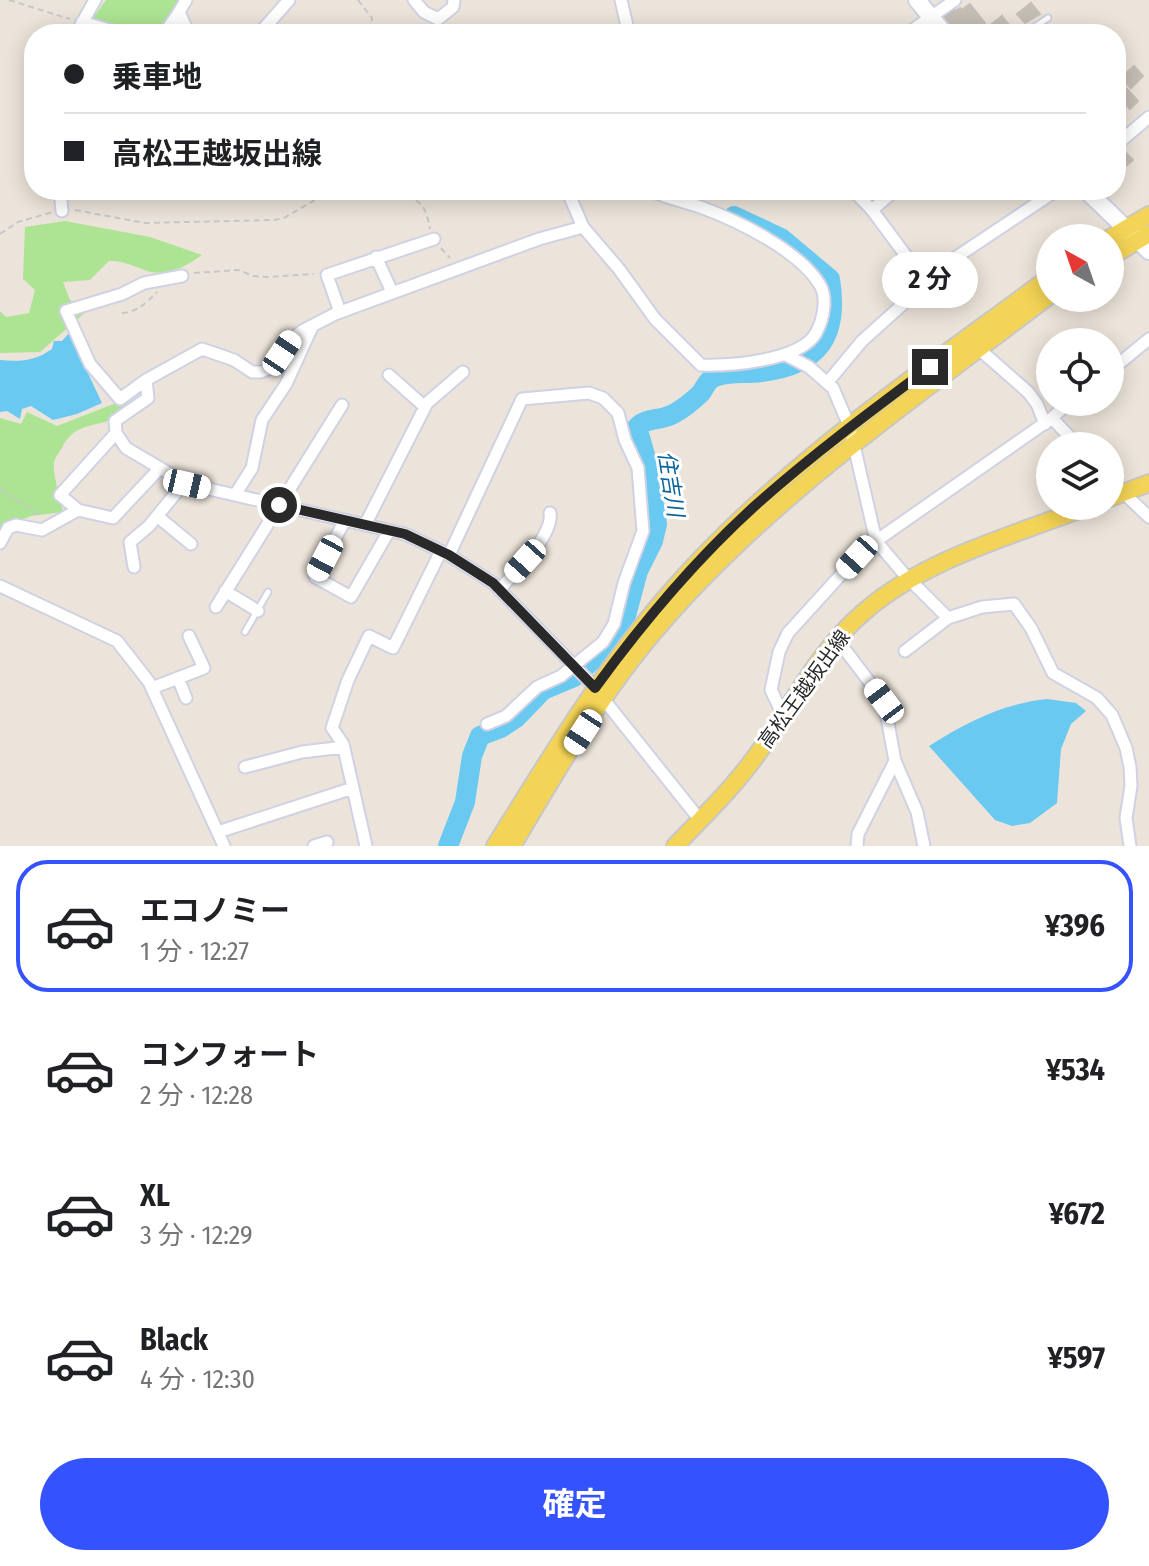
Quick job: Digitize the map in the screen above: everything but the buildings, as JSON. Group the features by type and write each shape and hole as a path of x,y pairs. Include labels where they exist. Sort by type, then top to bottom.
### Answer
{"main road":[{"path":"1140,238 1149,215"},
{"path":"852,436 1036,288"},
{"path":"495,846 587,680 714,546 757,505 1036,306"},
{"path":"1124,493 1149,483"},
{"name":"高松王越坂出線","path":"675,846 749,765 836,638 864,611 910,579 937,565 1053,520"},
{"path":"512,846 587,680"}],"street":[{"path":"89,24 82,22 95,0"},
{"path":"171,24 186,0"},
{"path":"268,24 289,0"},
{"path":"414,0 424,12 438,19 453,7 454,0"},
{"path":"621,0 627,24"},
{"path":"917,0 936,24"},
{"path":"921,24 955,0"},
{"path":"179,12 184,24"},
{"path":"1126,137 1149,117"},
{"path":"61,200 62,211"},
{"path":"571,200 583,227 619,269 655,319 701,365 786,355 812,339 819,327 824,297 810,274 766,237 748,227 676,200"},
{"path":"862,200 927,284"},
{"path":"872,210 884,200"},
{"path":"827,383 862,341 952,260 1042,200"},
{"path":"1097,200 1140,238"},
{"path":"182,276 144,283 122,294 66,311 90,364 120,399 146,380 202,349 225,356 252,372 261,372 273,367 291,340 340,312 539,239 583,227"},
{"path":"340,312 327,275 434,239"},
{"path":"376,257 392,292"},
{"path":"235,495 252,468 262,420 286,384 312,327"},
{"path":"1124,360 1149,339"},
{"path":"979,349 1028,392 1048,421 1061,432"},
{"path":"786,355 809,367 833,388 852,436 876,541 948,618"},
{"path":"365,525 425,407 463,372"},
{"path":"389,375 425,407"},
{"path":"146,380 148,398 115,421 116,433 126,448 184,483 405,534 445,553 499,590 587,680 700,820"},
{"path":"366,846 344,747 332,728 348,680 369,636 393,648 445,553 522,399 589,393 603,398 618,413 625,440 638,468 643,531 624,583 614,624 587,680"},
{"path":"216,607 342,405"},
{"path":"783,715 771,690 779,652 788,633 857,557 876,541 1054,416"},
{"path":"116,433 60,495 78,510 113,518 160,468"},
{"path":"134,567 130,542 184,483"},
{"path":"1124,501 1149,517"},
{"path":"0,520 12,526 42,530 78,510"},
{"path":"499,590 539,542 551,519 550,513"},
{"path":"157,516 191,544"},
{"path":"345,520 315,577 351,597 389,531"},
{"path":"0,543 12,526"},
{"path":"0,586 117,641 152,688 224,846"},
{"path":"225,591 258,611"},
{"path":"905,651 948,618 982,607 1014,604 1031,628 1053,673 1097,698 1112,715 1126,748 1130,767 1131,786 1126,818 1130,846"},
{"path":"152,688 204,668 189,636"},
{"path":"836,638 884,701 895,761 917,812 924,846"},
{"path":"487,724 506,716 537,687 561,676 587,680"},
{"path":"178,678 186,698"},
{"path":"245,767 302,752 344,747"},
{"path":"857,846 858,834 895,761"},
{"path":"218,832 353,788"},
{"path":"314,846 327,842"}],"lane":[{"path":"1040,24 1048,18"},
{"path":"245,632 268,592"}],"path":[{"path":"9,0 82,22"},
{"path":"358,0 372,18 371,24"},
{"path":"438,19 448,24"},
{"path":"0,234 18,222 62,211 97,212 145,223 274,220 284,218 315,200"},
{"path":"412,200 428,211 434,239 459,268"},
{"path":"122,313 131,313 142,307 163,285 182,276 239,270 253,276 267,277 327,275"},
{"path":"0,489 38,514 33,529"}],"green space":[{"path":"106,0 180,0 164,24 114,24 93,18"},
{"path":"65,221 150,237 202,255 162,273 109,261 90,280 63,282 70,300 87,311 40,352 0,353 0,311 6,317 29,313 35,290 23,279 25,227"},
{"path":"129,398 117,417 79,430 57,456 54,473 63,512 31,516 4,526 0,534 0,418 21,424 27,412 57,426"}],"water":[{"path":"69,333 102,403 53,420 31,406 22,409 20,419 7,411 0,412 0,360 21,361 40,356 52,349 54,341 62,341"},
{"path":"1047,699 1076,703 1086,711 1071,724 1061,749 1057,803 1030,823 1012,826 995,820 929,746 985,715"}],"waterway":[{"name":"住吉川","path":"448,846 465,802 472,756 480,736 516,718 543,690 574,677 609,645 623,627 638,571 653,541 657,524 647,462 637,427 678,411 698,396 715,377 761,372 798,362 821,344 828,331 832,299 830,279 781,238 734,216"}],"route":[{"path":"279,505 405,534 449,555 493,583 595,688 677,584 714,546 841,434 930,367"}]}
